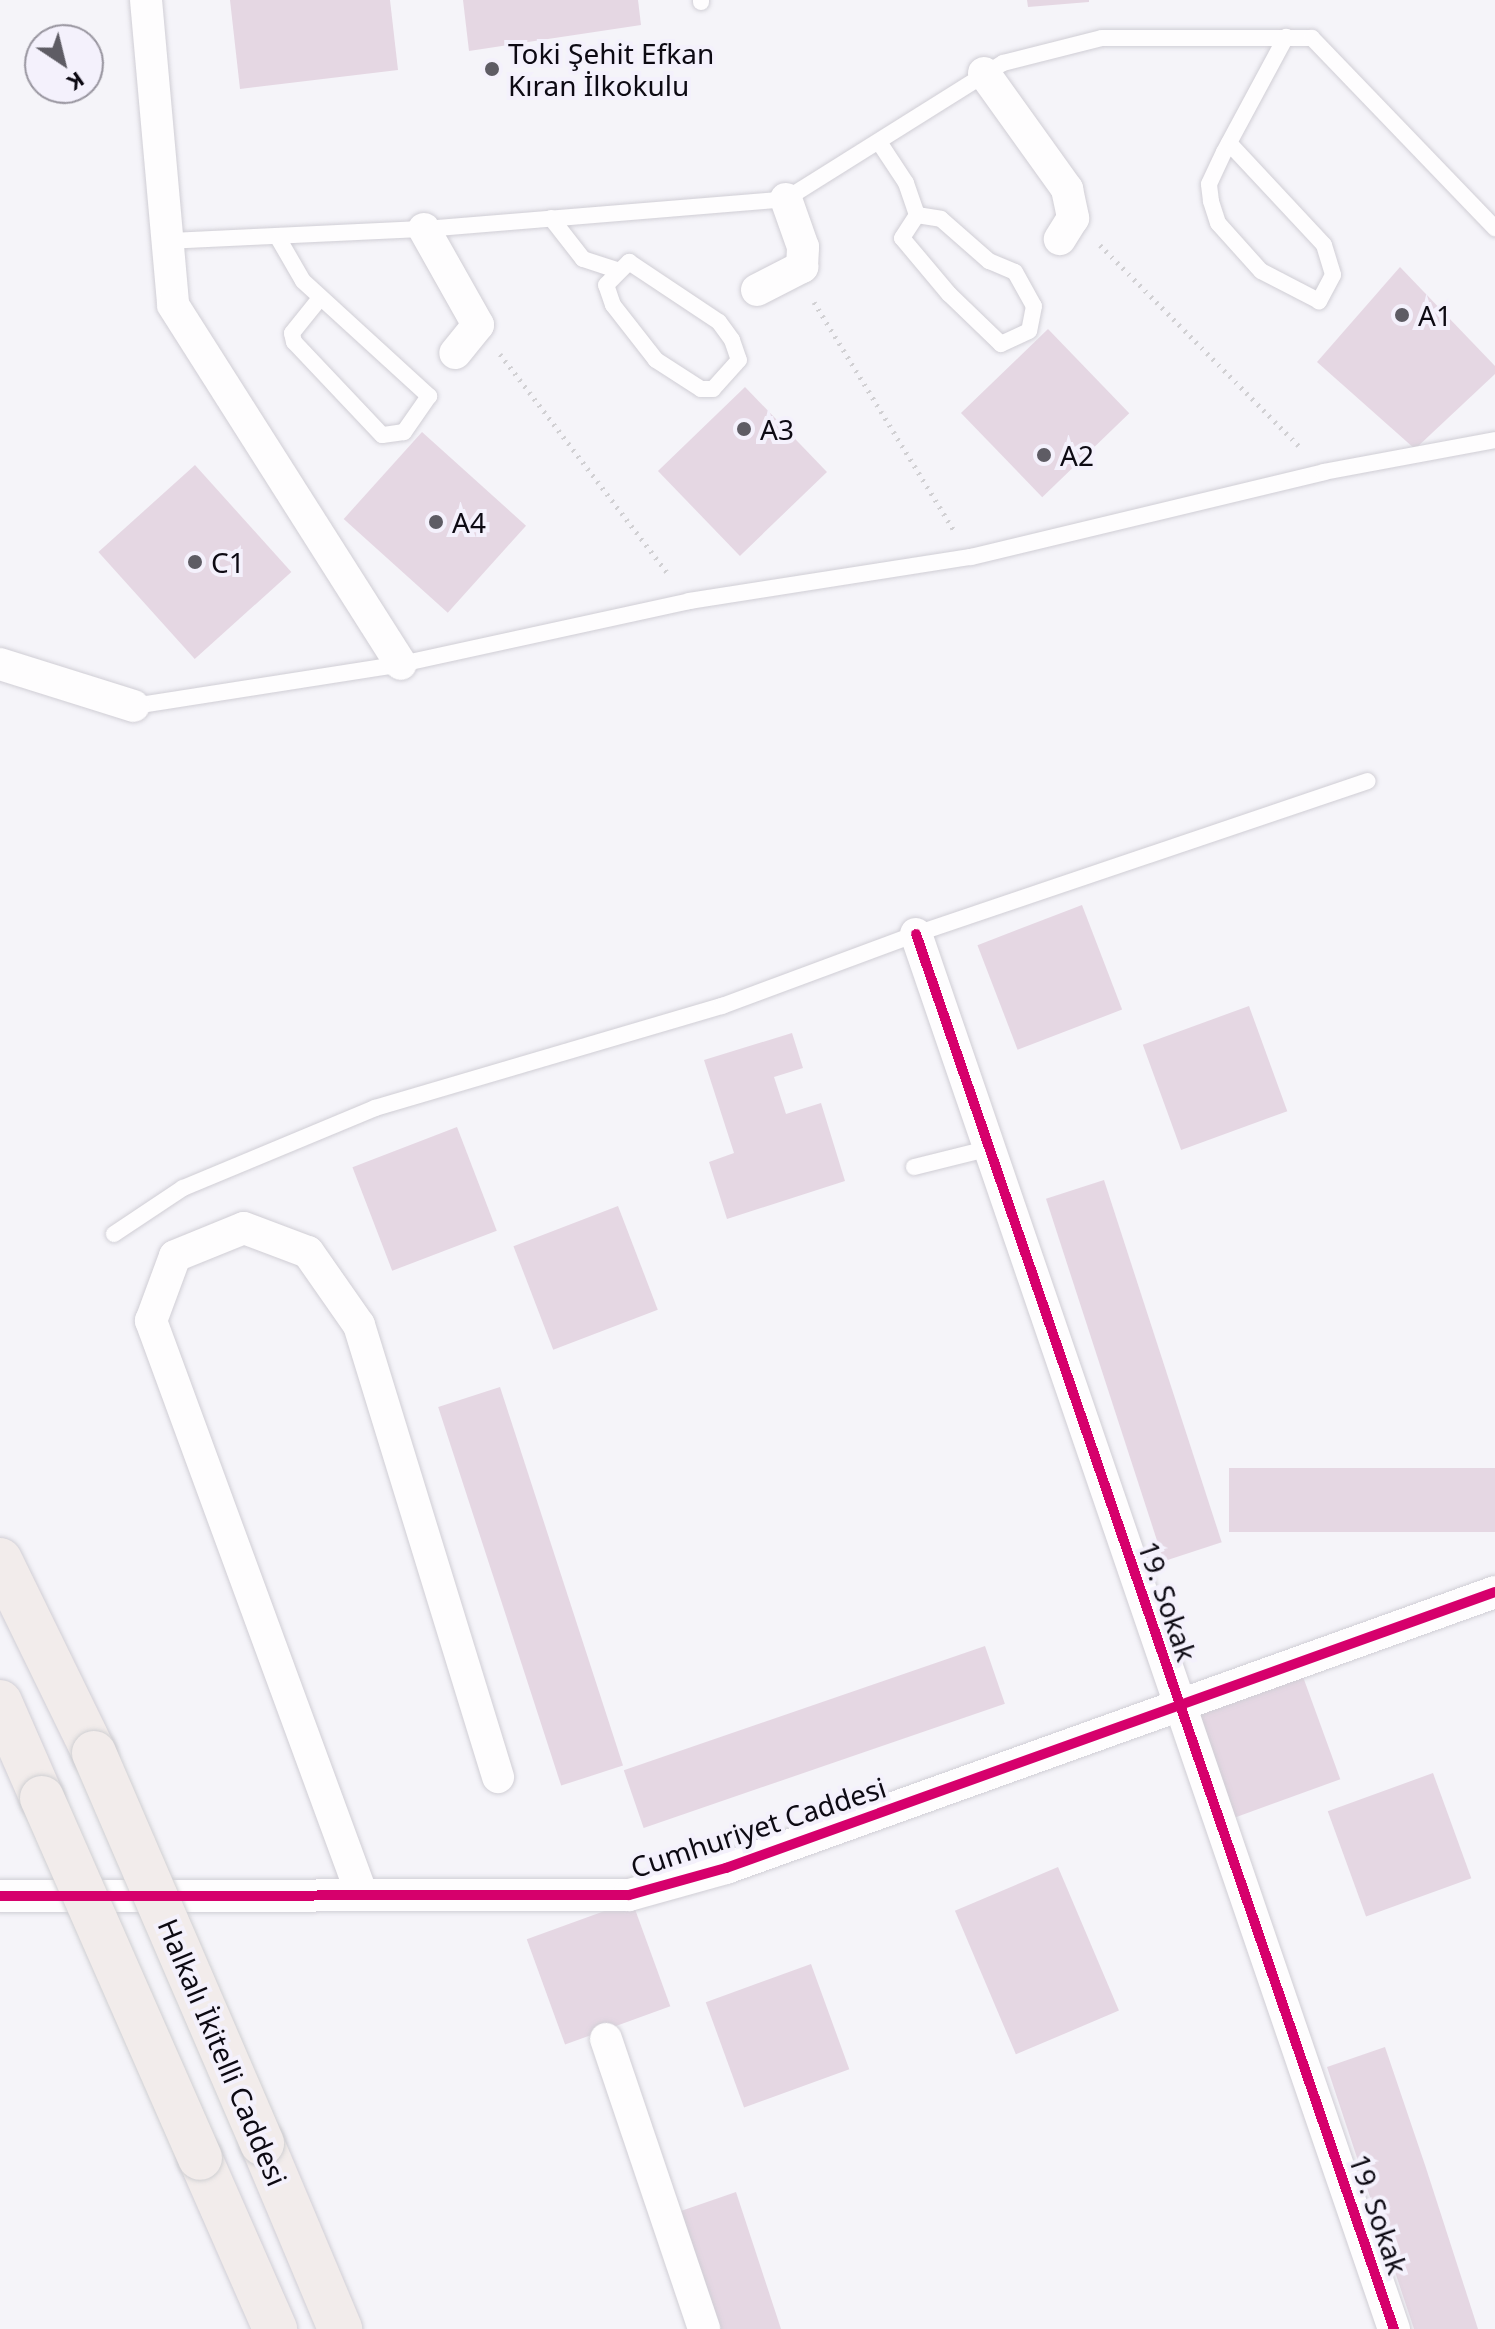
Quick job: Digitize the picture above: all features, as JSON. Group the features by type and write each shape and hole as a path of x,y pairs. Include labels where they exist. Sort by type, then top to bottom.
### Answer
{"main road":[{"name":"Halkalı İkitelli Caddesi","path":"0,1560 94,1753 340,2329"},
{"path":"0,1702 23,1773 275,2329"}],"street":[{"path":"146,0 173,305 401,664"},
{"path":"984,73 1058,174 1067,229"},
{"path":"757,290 795,274 803,247 786,199"},
{"path":"424,229 478,325 455,353"},
{"path":"0,664 134,706"},
{"name":"19. Sokak","path":"916,934 987,1149 1394,2329"},
{"path":"362,1895 151,1321 175,1256 244,1228 308,1252 359,1325 498,1777"},
{"name":"Cumhuriyet Caddesi","path":"0,1896 629,1895 726,1868 1495,1592"},
{"path":"606,2039 704,2329"}],"lane":[{"path":"1229,143 1324,245 1333,275 1319,301 1261,271 1218,223 1209,184 1229,143 1286,37"},
{"path":"168,241 424,229 786,199 984,73 1102,38 1312,38 1495,228"},
{"path":"879,142 906,183 917,215"},
{"path":"917,215 941,219 989,261 1015,272 1034,306 1029,331 1001,344 949,294 902,238 917,215"},
{"path":"551,218 583,259 616,270"},
{"path":"277,236 290,267 429,396 404,432 382,435 294,342 292,333 320,298"},
{"path":"629,262 648,271 719,322 738,352 729,375 713,389 701,389 656,360 607,294 616,270 629,262"},
{"path":"134,706 401,664 689,601 971,557 1324,472 1495,440"},
{"path":"114,1234 183,1188 375,1108 722,1006 916,934 1367,781"},
{"path":"914,1167 987,1149"}],"path":[{"path":"1067,229 1324,472"},
{"path":"795,274 971,557"},
{"path":"478,325 689,601"}],"building":[{"path":"230,0 390,0 398,70 240,89"},
{"path":"463,0 638,0 641,25 469,51"},
{"path":"1027,0 1089,0 1089,2 1028,7"},
{"name":"A1","path":"1400,267 1495,366 1495,374 1415,449 1317,362"},
{"name":"A2","path":"1048,329 1129,413 1042,497 961,413"},
{"name":"A3","path":"745,387 827,472 740,556 658,471"},
{"name":"A4","path":"422,432 526,526 448,613 344,519"},
{"name":"C1","path":"195,465 291,572 195,659 98,552"},
{"path":"1082,905 1122,1010 1018,1050 977,945"},
{"path":"1249,1006 1287,1111 1181,1150 1143,1045"},
{"path":"792,1033 803,1068 774,1077 786,1114 821,1103 845,1181 727,1219 709,1162 734,1153 704,1060"},
{"path":"457,1127 497,1231 392,1271 352,1167"},
{"path":"1104,1180 1222,1542 1164,1561 1046,1199"},
{"path":"618,1206 658,1310 553,1350 513,1246"},
{"path":"500,1387 623,1766 561,1786 438,1407"},
{"path":"1229,1468 1495,1468 1495,1532 1229,1532"},
{"path":"985,1646 1005,1704 644,1828 624,1770"},
{"path":"1302,1674 1340,1779 1235,1818 1197,1712"},
{"path":"1433,1773 1471,1878 1366,1917 1328,1811"},
{"path":"1058,1867 1119,2011 1016,2054 955,1911"},
{"path":"632,1901 670,2006 565,2045 527,1939"},
{"path":"811,1964 849,2069 744,2108 706,2002"},
{"path":"1385,2047 1478,2329 1414,2329 1327,2067"},
{"path":"736,2192 781,2329 717,2329 678,2212"}],"cycle path":[{"path":"916,934 1394,2329"},
{"path":"0,1896 629,1895 726,1868 1495,1592"}],"place":[{"name":"Toki Şehit Efkan Kıran İlkokulu","path":"492,69"},
{"name":"A1","path":"1402,315"},
{"name":"A3","path":"744,429"},
{"name":"A2","path":"1044,455"},
{"name":"A4","path":"436,522"},
{"name":"C1","path":"195,562"}]}
